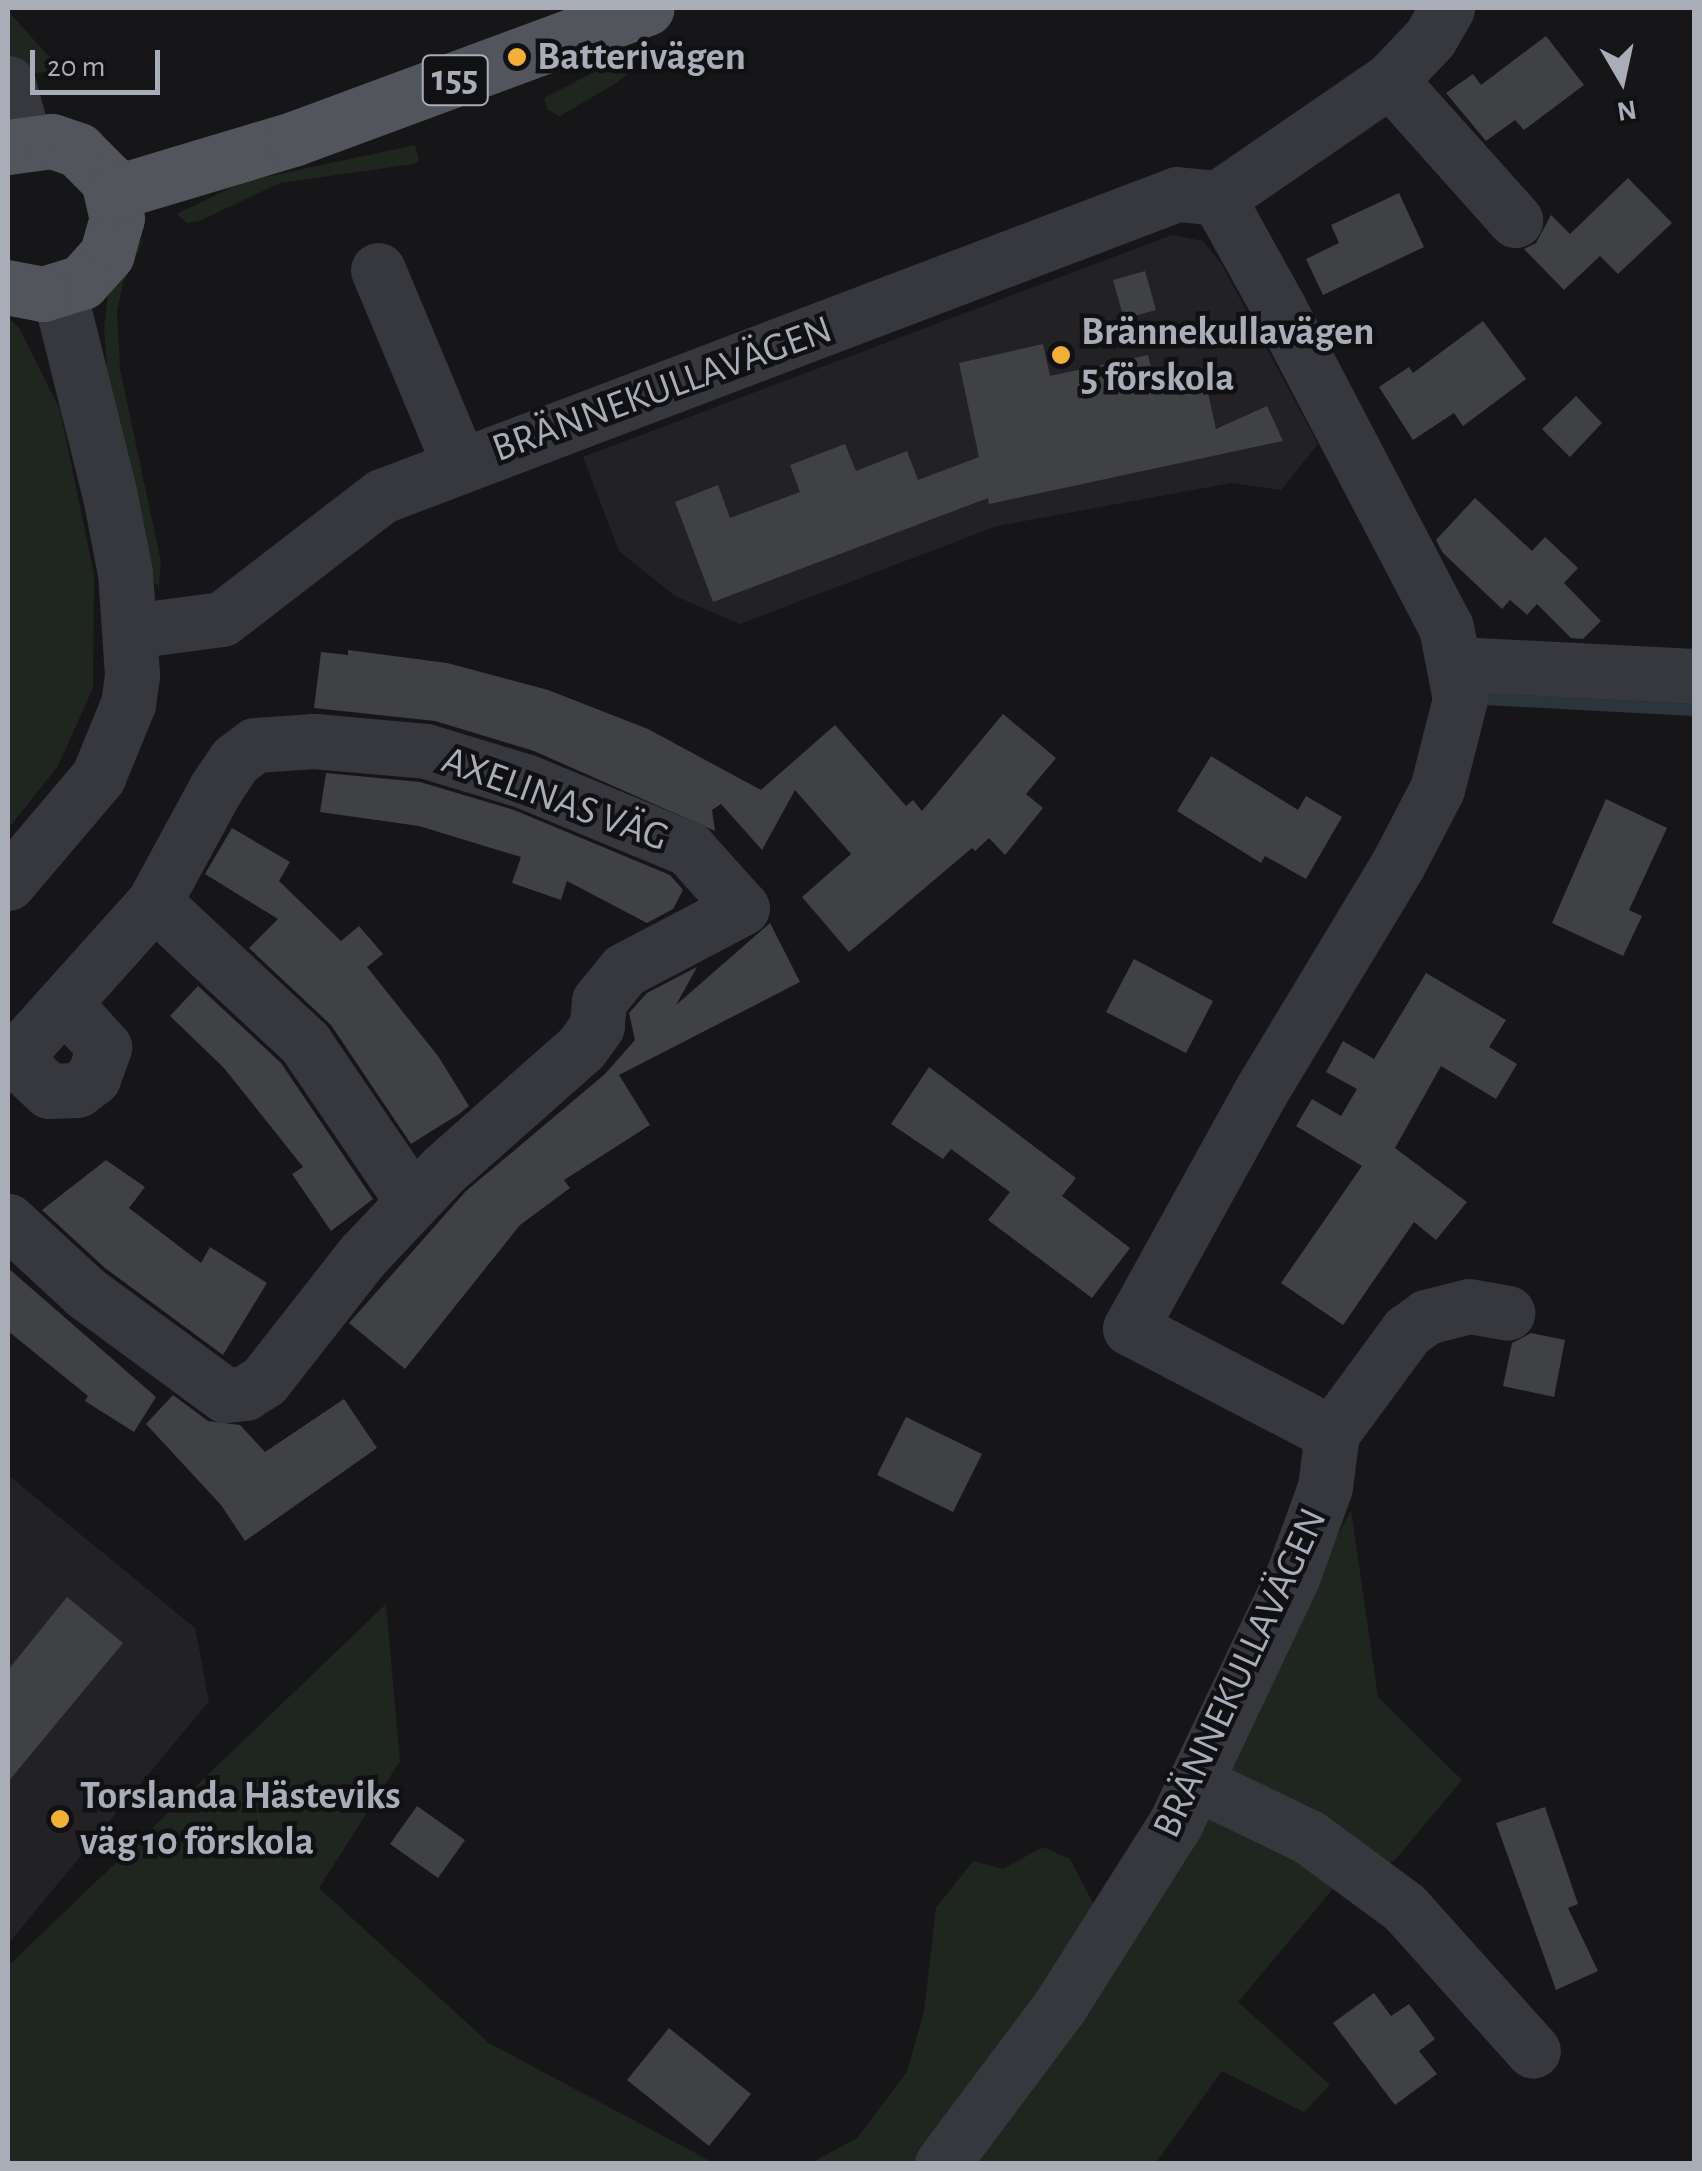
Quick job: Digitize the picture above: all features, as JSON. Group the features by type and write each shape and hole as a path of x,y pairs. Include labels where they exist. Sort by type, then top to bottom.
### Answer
{"main road":[{"name":"155","path":"113,193 293,139 647,8"},
{"path":"16,144 52,140 78,150 100,168 113,193 116,231 107,254 92,274 33,290"}],"street":[{"path":"1447,8 1430,38 1390,80 1218,198 1446,626 1458,664 1453,742 1437,788 1130,1328 1332,1433 1398,1342 1426,1318 1469,1306 1506,1314"},
{"path":"1390,80 1424,110 1515,220"},
{"path":"8,83 16,144"},
{"name":"BRÄNNEKULLAVÄGEN","path":"132,631 222,619 382,496 459,464 1177,194 1218,198"},
{"path":"378,270 459,464"},
{"path":"8,883 98,777 128,704 132,631 110,496 33,290"},
{"path":"1458,664 1694,676"},
{"name":"AXELINAS VÄG","path":"8,1221 85,1292 225,1395 264,1381 412,1202 484,1128 560,1071 597,1026 599,1001 624,970 742,908 689,849 609,810 426,751 292,741 255,746 235,760 154,902 27,1030"},
{"path":"154,902 305,1043 412,1202"},
{"name":"BRÄNNEKULLAVÄGEN","path":"942,2164 1060,2006 1196,1782 1318,1514 1332,1433"},
{"path":"1196,1782 1309,1837 1404,1907 1533,2050"}],"shaded area":[{"path":"8,11 61,70 8,77"},
{"path":"642,47 649,56 618,82 560,116 548,110 544,98"},
{"path":"415,145 419,160 414,164 280,183 199,221 187,223 177,214 242,182"},
{"path":"146,235 123,283 117,311 120,369 161,562 159,586 152,581 108,381 104,330 108,293"},
{"name":"Brännekullavägen 5 förskola","path":"1172,235 1203,241 1222,265 1318,444 1281,490 1231,483 997,526 740,624 675,596 619,551 583,457"},
{"path":"8,318 19,328 60,410 94,574 93,688 58,766 8,829"},
{"name":"Torslanda Hästeviks väg 10 förskola","path":"8,1475 195,1628 209,1701 8,1944"},
{"path":"1351,1510 1378,1697 1462,1780 1395,1860 1332,1890 1238,2002 1330,2085 1304,2112 1222,2071 1156,2163 809,2164 857,2138 907,2072 924,2011 936,1908 973,1861 1003,1869 1043,1847 1070,1859 1118,1951"},
{"path":"386,1604 400,1761 319,1888 489,2043 714,2163 8,2163 8,1966"}],"building":[{"path":"1546,36 1584,85 1524,130 1515,120 1486,141 1446,93 1473,74 1481,85"},
{"path":"1628,178 1672,223 1618,274 1600,256 1564,290 1524,249 1536,243 1551,215 1570,234"},
{"path":"1399,193 1424,247 1323,295 1306,259 1339,243 1331,225"},
{"path":"1145,271 1156,310 1124,319 1113,280"},
{"path":"1483,321 1526,379 1463,426 1454,413 1413,440 1379,387 1409,367 1413,373"},
{"path":"1043,344 1050,376 1148,355 1156,389 1205,379 1216,429 1267,406 1283,441 989,504 988,498 713,602 675,502 718,485 730,518 800,492 790,465 845,444 856,471 907,451 918,480 979,457 959,363"},
{"path":"1576,396 1602,423 1570,457 1542,429"},
{"path":"1475,498 1532,551 1545,537 1578,568 1564,583 1601,621 1583,639 1571,638 1537,604 1527,615 1510,600 1502,609 1443,553 1436,540"},
{"path":"348,650 447,663 548,690 648,729 761,790 835,725 906,806 913,800 922,811 1003,714 1056,758 1026,794 1043,808 1005,855 989,838 975,851 972,848 849,952 802,897 851,854 795,790 762,850 721,804 712,810 715,831 534,751 435,721 314,708 321,652 348,655"},
{"path":"1211,756 1298,810 1306,796 1342,817 1306,879 1265,856 1261,863 1177,811"},
{"path":"326,773 420,782 514,810 670,875 683,890 673,909 647,923 567,881 561,900 512,883 521,857 419,826 320,812"},
{"path":"1606,799 1667,828 1629,910 1642,916 1623,956 1552,923"},
{"path":"232,828 290,862 279,881 341,941 359,926 383,954 367,967 438,1056 469,1106 411,1144 331,1025 249,948 278,919 205,874"},
{"path":"770,923 800,982 619,1075 650,1125 564,1180 570,1188 520,1225 405,1369 349,1323 466,1191 605,1074 635,1040 629,1013 647,993 697,967 676,1005"},
{"path":"1134,959 1213,1001 1186,1053 1106,1012"},
{"path":"1426,973 1506,1020 1489,1047 1517,1064 1496,1099 1441,1066 1395,1148 1467,1202 1436,1240 1414,1222 1343,1325 1281,1283 1362,1166 1296,1126 1312,1099 1341,1116 1357,1089 1326,1072 1343,1041 1374,1059"},
{"path":"198,986 281,1063 373,1199 331,1231 292,1174 303,1167 224,1068 170,1016"},
{"path":"929,1067 1076,1178 1062,1196 1130,1248 1092,1298 988,1220 1010,1192 951,1149 943,1159 891,1124"},
{"path":"106,1160 145,1187 129,1208 201,1263 210,1247 267,1283 223,1355 105,1268 42,1210"},
{"path":"8,1268 156,1397 134,1432 85,1401 88,1396 8,1331"},
{"path":"1531,1333 1565,1340 1554,1397 1503,1386 1512,1343"},
{"path":"173,1395 208,1421 240,1425 265,1452 344,1399 377,1448 245,1541 221,1505 146,1424"},
{"path":"906,1417 982,1454 953,1512 877,1475"},
{"path":"67,1597 123,1643 8,1782 8,1670"},
{"path":"417,1806 465,1840 438,1878 390,1844"},
{"path":"1545,1807 1578,1904 1568,1908 1598,1971 1556,1990 1496,1823"},
{"path":"1374,1993 1391,2016 1409,2004 1435,2039 1419,2051 1437,2074 1395,2105 1333,2023"},
{"path":"669,2028 751,2094 709,2146 627,2080"}],"waterway":[{"path":"1485,699 1694,710"}],"place":[{"name":"Batterivägen","path":"517,57"},
{"name":"Brännekullavägen 5 förskola","path":"1061,355"},
{"name":"Torslanda Hästeviks väg 10 förskola","path":"60,1819"}]}
